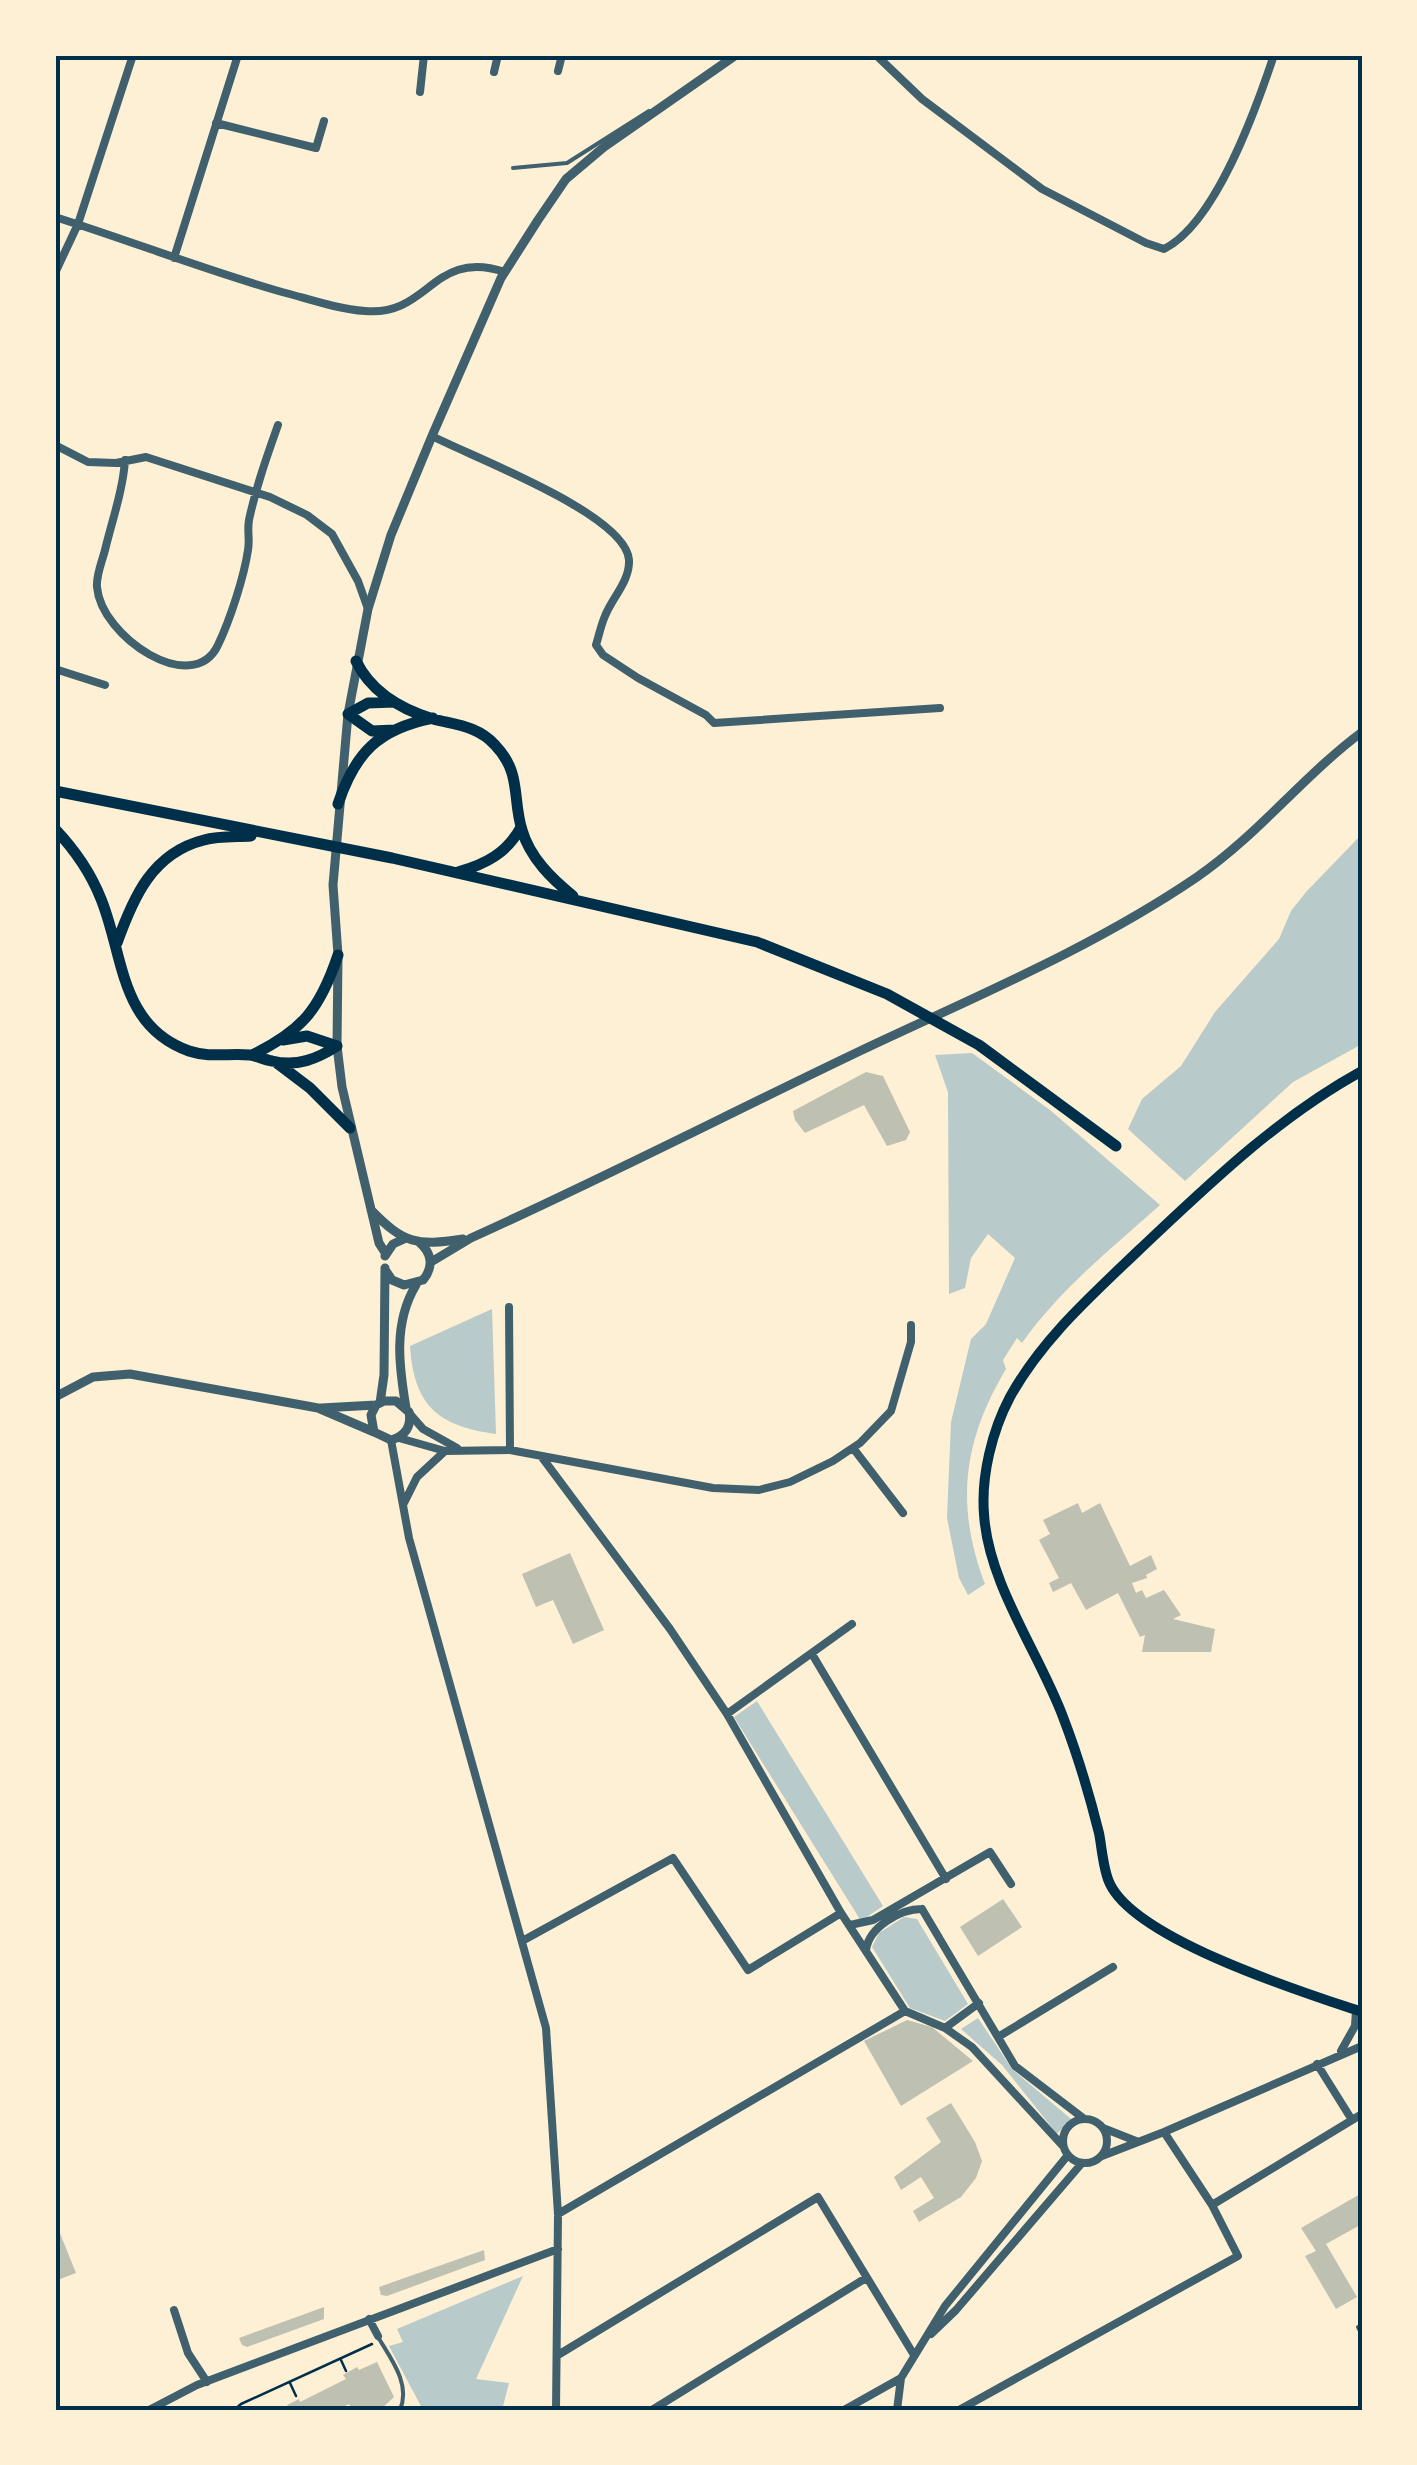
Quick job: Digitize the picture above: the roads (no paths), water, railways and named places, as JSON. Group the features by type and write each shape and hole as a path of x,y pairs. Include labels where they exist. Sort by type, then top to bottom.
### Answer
{"highway":[{"path":"356,660 375,690 432,718 478,732 494,743 510,764 519,798 520,827 528,844 551,878 578,900"},
{"path":"394,730 372,730 348,714 368,703 395,702"},
{"path":"338,804 350,771 367,748 394,730 432,718"},
{"path":"55,791 392,858 757,942 887,994 979,1045 1116,1146"},
{"path":"457,873 502,852 520,827"},
{"path":"55,829 90,874 118,943"},
{"path":"265,835 202,840 162,860 139,887 118,943 124,983 136,1008 158,1032 187,1050 218,1057 252,1055 277,1063 296,1063 317,1058 337,1046"},
{"path":"282,1040 318,1004 338,956"},
{"path":"252,1055 282,1040 307,1036 337,1046"},
{"path":"277,1063 310,1088 350,1128"}],"main road":[{"path":"1359,2012 1209,1956 1122,1903 1108,1882 1084,1769 996,1570 984,1516 987,1466 995,1432 1009,1399 1060,1326 1235,1161 1313,1098 1362,1070"}],"street":[{"path":"55,273 78,224 133,55"},
{"path":"174,258 238,55"},
{"path":"420,92 424,55"},
{"path":"494,72 498,55"},
{"path":"558,71 562,55"},
{"path":"386,1254 379,1243 350,1128 337,1046 338,956 333,885 338,804 356,660 368,609 390,535 505,272 566,179 604,147 736,55"},
{"path":"876,55 922,99 1042,190 1164,249 1181,241 1218,186 1258,103 1274,55"},
{"path":"216,123 316,148 324,120"},
{"path":"55,217 242,280 367,312 402,306 453,270 489,266 505,272"},
{"path":"125,460 96,583 100,604 125,639 141,650 192,666 206,660 217,647 248,552 248,526 256,492 278,425"},
{"path":"432,436 568,502 624,542 629,562 596,645 617,664 706,715 714,724 940,708"},
{"path":"55,445 88,462 146,458 256,492 307,515 332,534 358,581 368,609"},
{"path":"55,669 105,685"},
{"path":"431,1262 470,1238 1038,967 1138,913 1198,876 1262,825 1336,751 1362,732"},
{"path":"371,1210 404,1239 419,1242 470,1238"},
{"path":"374,1432 370,1415 378,1404 384,1375 386,1254 393,1244 404,1239"},
{"path":"395,1439 410,1424 400,1372 400,1334 407,1300 427,1274 431,1262 430,1254 419,1242"},
{"path":"385,1268 398,1283 417,1283"},
{"path":"510,1307 510,1450"},
{"path":"55,1396 93,1377 130,1374 318,1408 374,1432 445,1451 510,1450 713,1488 759,1490 790,1482 852,1448 892,1411 911,1342 911,1326"},
{"path":"318,1408 392,1400 423,1429 457,1448"},
{"path":"395,1439 414,1556 546,2028 558,2214 556,2410"},
{"path":"852,1448 904,1513"},
{"path":"404,1503 417,1477 445,1451"},
{"path":"540,1456 670,1629 727,1714 842,1913 905,2011 945,2028 972,2046 1065,2150 1082,2163"},
{"path":"727,1714 852,1624"},
{"path":"812,1654 946,1879"},
{"path":"850,1924 866,1924 990,1852 1011,1884"},
{"path":"524,1940 673,1858 748,1970 842,1913"},
{"path":"924,1892 922,1909 1015,2066 1083,2118 1136,2142"},
{"path":"866,1950 869,1936 875,1930 904,1912 922,1909"},
{"path":"998,2036 1114,1967"},
{"path":"945,2028 979,2004"},
{"path":"558,2214 905,2011"},
{"path":"1339,2055 1350,2039 1359,2012"},
{"path":"920,2344 956,2310 1082,2163 1164,2132 1362,2046"},
{"path":"1318,2066 1352,2120"},
{"path":"1212,2205 1362,2114"},
{"path":"896,2410 901,2378 920,2344 1065,2150 1069,2124 1083,2118"},
{"path":"1102,2156 1107,2142 1104,2128"},
{"path":"958,2410 1238,2256 1212,2205 1164,2132"},
{"path":"558,2355 818,2197 914,2354"},
{"path":"148,2410 207,2382 558,2249"},
{"path":"652,2410 866,2278"},
{"path":"174,2310 188,2353 207,2382"},
{"path":"369,2319 379,2338"},
{"path":"844,2410 901,2378"}],"lane":[{"path":"514,168 567,163 640,115 668,103"},
{"path":"1358,2327 1362,2335"},
{"path":"379,2338 403,2384 400,2410"}]}
